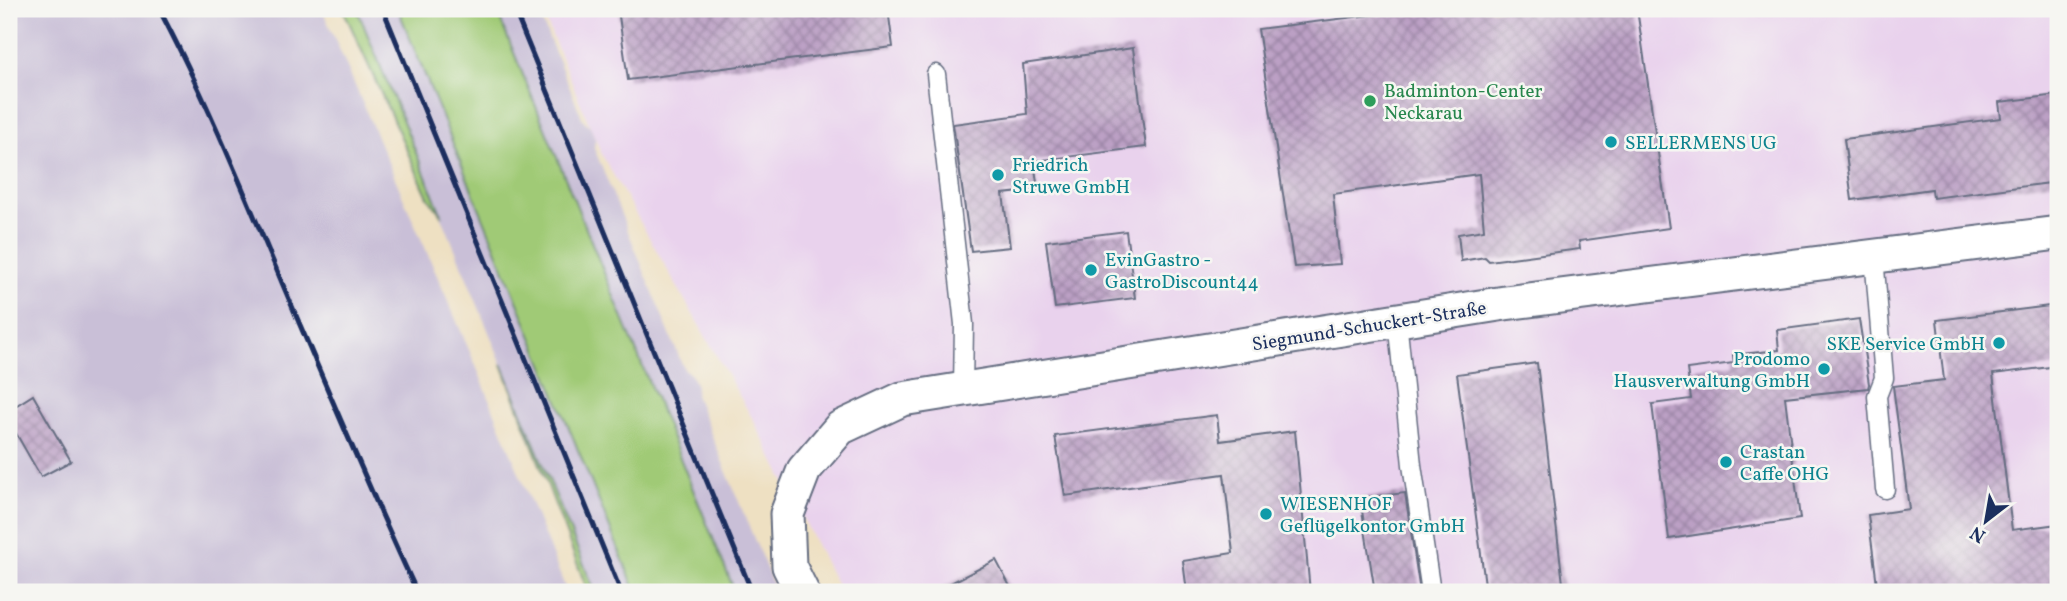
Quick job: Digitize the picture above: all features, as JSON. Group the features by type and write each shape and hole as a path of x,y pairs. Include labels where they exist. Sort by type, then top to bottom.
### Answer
{"street":[{"name":"Siegmund-Schuckert-Straße","path":"795,579 787,514 804,470 840,428 902,399 1505,303 2058,233"}],"lane":[{"path":"936,74 964,324 962,390"},
{"path":"1874,256 1884,378 1877,397 1885,489"},
{"path":"1397,320 1412,465 1431,592"}],"shaded area":[{"path":"9,9 322,9 479,373 567,592 9,592"},
{"path":"357,9 398,9 636,592 595,592"},
{"path":"496,9 537,9 583,120 590,126 595,139 594,148 684,369 691,375 696,386 695,395 776,592 735,592"},
{"path":"541,9 2058,9 2058,592 840,592 755,423 602,155"}],"green space":[{"path":"343,9 357,9 442,216 428,197"},
{"path":"398,9 496,9 735,592 636,592"},
{"path":"502,364 595,592 588,592"}],"building":[{"path":"618,9 888,9 893,47 628,80"},
{"path":"1419,9 1637,9 1669,228 1579,241 1580,249 1489,261 1485,257 1461,261 1458,234 1484,230 1479,174 1333,194 1340,264 1294,267 1258,29"},
{"path":"1133,48 1146,147 1034,161 1038,190 1003,194 1010,247 971,251 953,124 1027,114 1023,64"},
{"path":"2058,95 2058,182 1933,198 1932,189 1852,200 1844,139 2001,118 1999,102"},
{"name":"EvinGastro - GastroDiscount44","path":"1126,231 1135,298 1055,308 1046,241"},
{"path":"2058,305 2058,366 1993,374 2012,530 2058,524 2058,592 1878,592 1868,515 1909,509 1893,386 1944,380 1937,320"},
{"name":"Crastan Caffe OHG","path":"1859,319 1868,388 1785,397 1800,519 1669,539 1652,404 1691,399 1687,369 1734,363 1733,355 1779,350 1777,330"},
{"path":"1537,363 1564,592 1486,592 1457,374"},
{"path":"33,395 71,461 41,477 9,421 9,410"},
{"path":"1217,415 1220,441 1295,431 1310,592 1187,592 1183,561 1233,553 1224,474 1065,496 1055,436"},
{"path":"1405,493 1420,592 1375,592 1360,498"},
{"path":"996,560 1013,592 933,592"}],"railway":[{"path":"159,9 224,146 417,592"},
{"path":"383,9 621,592"},
{"path":"514,9 752,592"}],"place":[{"name":"Badminton-Center Neckarau","path":"1370,101"},
{"name":"SELLERMENS UG","path":"1611,142"},
{"name":"Friedrich Struwe GmbH","path":"998,175"},
{"name":"EvinGastro - GastroDiscount44","path":"1091,270"},
{"name":"SKE Service GmbH","path":"1999,343"},
{"name":"Prodomo Hausverwaltung GmbH","path":"1824,369"},
{"name":"Crastan Caffe OHG","path":"1726,462"},
{"name":"WIESENHOF Geflügelkontor GmbH","path":"1266,514"}]}
